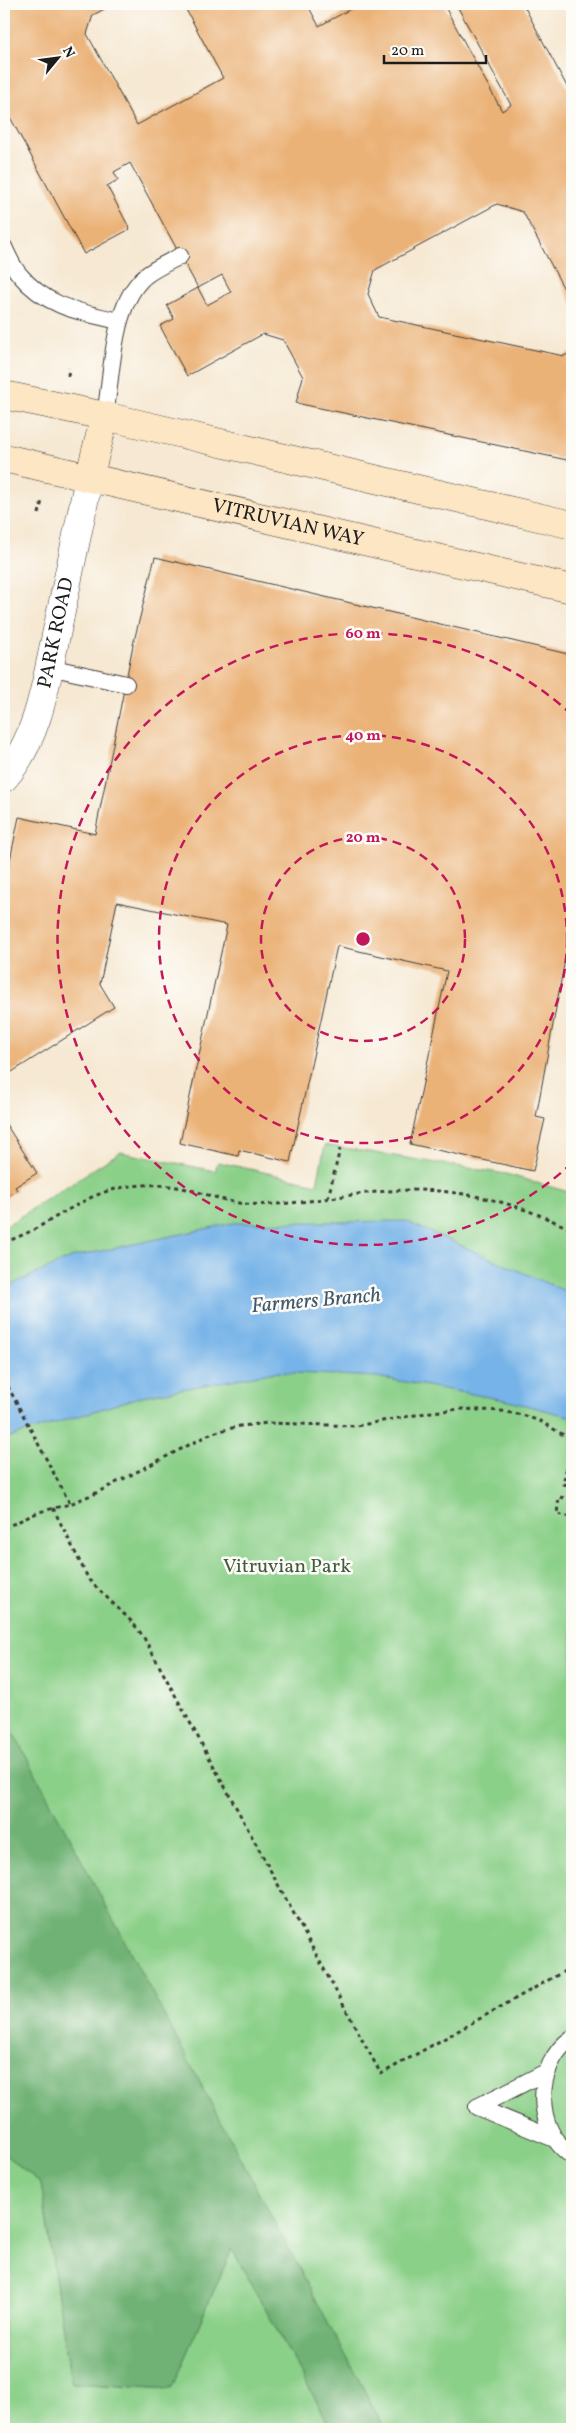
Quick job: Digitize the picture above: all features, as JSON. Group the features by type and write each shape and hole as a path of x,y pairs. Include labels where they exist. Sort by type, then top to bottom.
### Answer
{"main road":[{"path":"4,395 105,416 572,525"},
{"path":"89,478 105,416"},
{"name":"VITRUVIAN WAY","path":"4,458 572,589"}],"street":[{"name":"PARK ROAD","path":"4,778 14,767 33,731 49,667 89,478"}],"lane":[{"path":"4,247 18,274 45,299 74,311 119,321"},
{"path":"105,416 119,321 129,296 142,278 180,256"},
{"path":"49,667 126,684"},
{"path":"572,2038 556,2054 543,2088 544,2107 548,2124 556,2140 572,2156"},
{"path":"548,2071 477,2107 556,2140"}],"path":[{"path":"328,1198 340,1149"},
{"path":"4,1242 21,1237 42,1227 99,1194 138,1185 161,1184 244,1204 328,1198 389,1191 419,1190 457,1193 490,1198 524,1209 572,1230"},
{"path":"4,1379 70,1504"},
{"path":"4,1528 39,1512 70,1504 96,1493 205,1436 240,1426 269,1424 356,1426 431,1412 461,1409 502,1411 522,1415 540,1421 572,1440"},
{"path":"572,1445 564,1484 572,1486"},
{"path":"572,1499 559,1497 558,1514 572,1517"},
{"path":"53,1508 89,1580 132,1622 143,1636 381,2074 571,1968 572,1959"}],"green space":[{"name":"Vitruvian Park","path":"325,1145 506,1174 572,1193 572,2429 364,2429 4,1774 4,1227 120,1152 215,1171 218,1162 317,1184"},
{"path":"4,1715 385,2429 332,2429 232,2249 171,2389 71,2383 41,2183 4,2154"},
{"path":"4,2154 41,2183 71,2383 171,2389 232,2249 332,2429 4,2429"}],"water":[{"name":"Farmers Branch","path":"405,1221 572,1294 572,1417 505,1400 377,1377 276,1372 143,1396 4,1439 4,1288 73,1257 233,1223"}],"building":[{"path":"4,4 114,4 93,15 87,34 137,125 223,78 183,4 307,4 319,26 360,4 450,4 445,7 502,111 511,105 456,4 523,4 572,96 572,304 523,212 497,204 375,270 368,294 379,317 564,356 572,352 572,461 296,403 303,377 283,340 263,334 187,376 160,326 174,319 167,305 198,288 130,163 114,172 118,180 107,186 130,229 84,254 4,106","holes":["222,275 231,292 207,305 198,288"]},
{"path":"155,557 572,655 572,921 536,1117 545,1119 533,1171 410,1144 447,971 337,946 290,1162 239,1150 238,1156 180,1143 227,925 117,902 100,984 114,1007 4,1077 4,889 19,817 95,834 133,645"},
{"path":"4,1121 37,1173 15,1187 17,1190 4,1199"}]}
